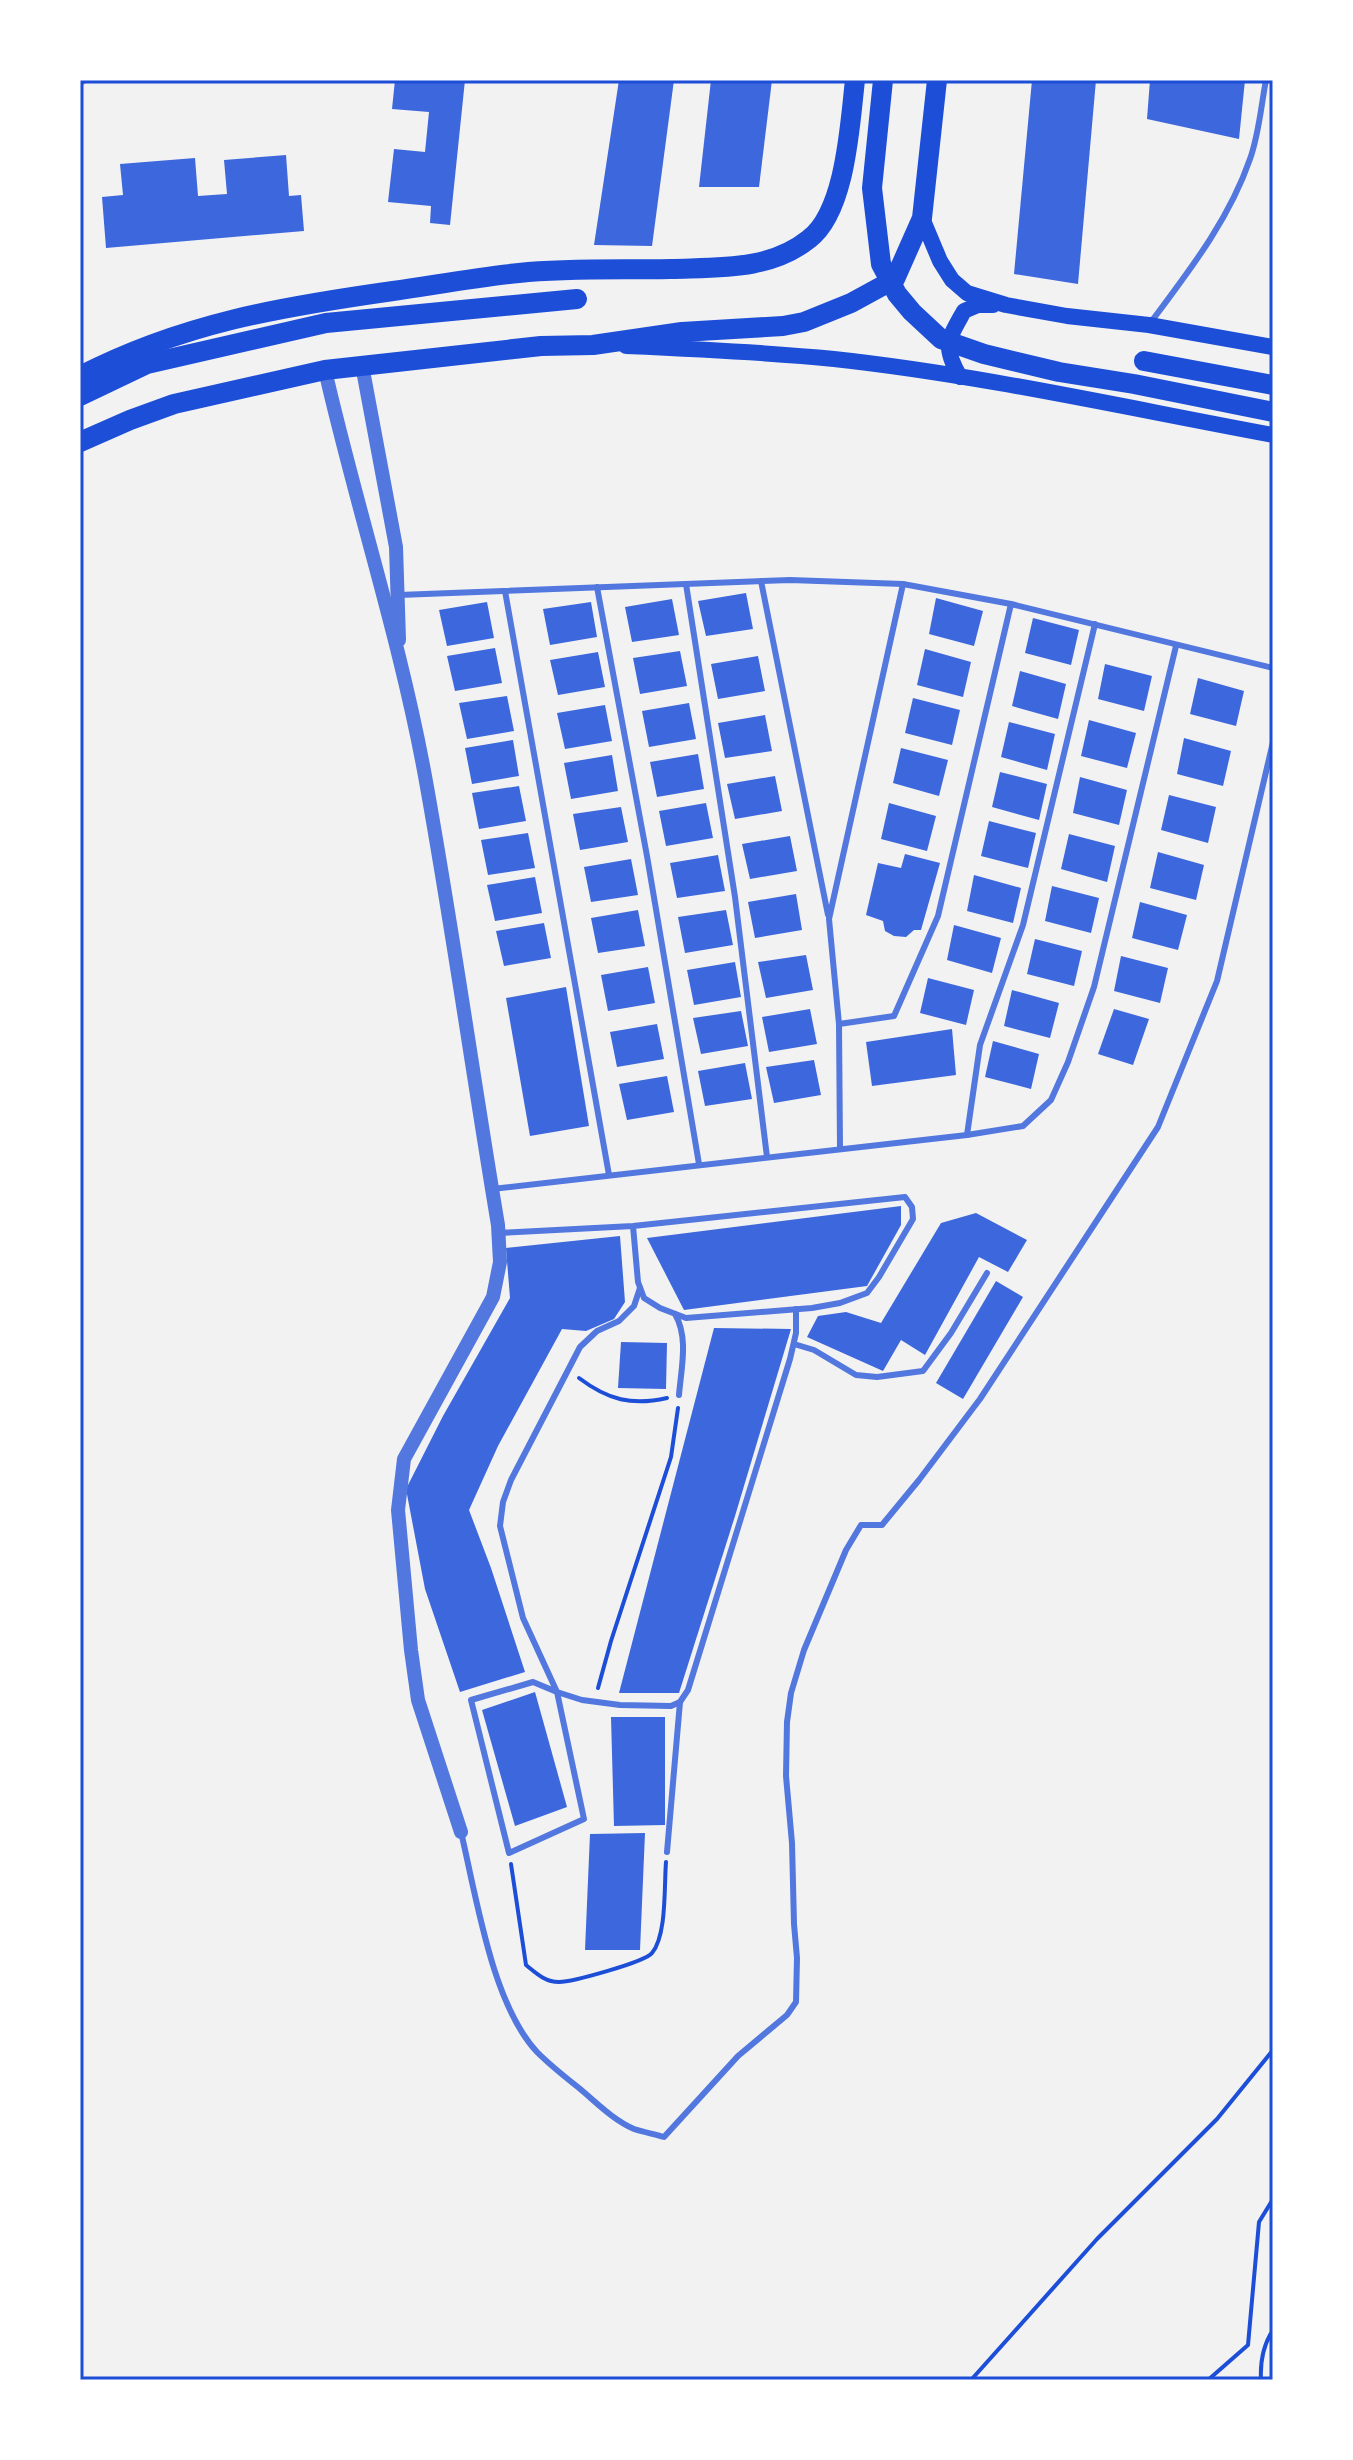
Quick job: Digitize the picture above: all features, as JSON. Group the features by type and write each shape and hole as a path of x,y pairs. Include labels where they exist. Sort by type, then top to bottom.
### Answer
{"main road":[{"path":"80,376 122,354 192,329 294,305 521,273 744,267 781,256 811,238 828,214 843,176 855,80"},
{"path":"883,80 872,188 881,264 897,294 941,339 984,354 1059,372 1273,412"},
{"path":"593,345 682,332 804,322 851,303 895,279 922,218 937,80"},
{"path":"922,218 929,239 952,280 967,293 1006,305 1067,316 1149,325 1273,347"},
{"path":"80,396 147,364 326,323 577,299"},
{"path":"960,377 950,360 949,339 964,311 978,305 1006,305"},
{"path":"80,442 174,404 325,370 541,346 593,345 713,349 819,358 960,377 1273,435"},
{"path":"1144,361 1273,385"}],"street":[{"path":"362,365 396,547 399,660"},
{"path":"325,370 425,775 498,1233 500,1262 493,1297 404,1459 398,1510 418,1700 461,1832"}],"lane":[{"path":"1149,325 1227,213 1250,158 1266,80"},
{"path":"399,595 761,581 903,584 1011,604 1273,668"},
{"path":"761,581 829,919 839,1024 840,1149"},
{"path":"686,584 735,897 767,1157"},
{"path":"829,919 903,584"},
{"path":"597,587 647,856 699,1164"},
{"path":"505,591 609,1175"},
{"path":"839,1024 894,1016 938,916 1011,604"},
{"path":"967,1135 980,1045 1023,925 1095,624"},
{"path":"492,1189 1023,1126 1051,1100 1094,987 1176,646"},
{"path":"461,1832 495,1969 521,2030 547,2061 608,2113 634,2128 664,2137 738,2056 787,2015 796,2002 797,1958 786,1776 787,1722 791,1693 804,1650 846,1550 861,1525 882,1525 980,1399 1158,1127 1217,981 1273,742"},
{"path":"498,1233 633,1226 905,1197 912,1207 913,1219 867,1293 840,1303 686,1318 644,1298 640,1288 633,1226"},
{"path":"794,1344 814,1350 856,1375 891,1376 923,1371 951,1333 987,1273"},
{"path":"640,1288 634,1306 619,1321 597,1331 580,1347 511,1480 503,1502 500,1526 523,1618 557,1692 584,1819 509,1853 471,1700 533,1682 557,1692 594,1702 671,1706 680,1702"},
{"path":"667,1852 680,1702 698,1662 779,1401 794,1344 796,1309"},
{"path":"675,1314 682,1325 683,1338 679,1395"}],"path":[{"path":"568,1370 590,1387 614,1399 645,1403 679,1395 671,1457 594,1702"},
{"path":"509,1853 526,1965 540,1977 558,1982 629,1965 651,1955 660,1937 667,1852"},
{"path":"971,2380 1097,2239 1217,2119 1273,2050"},
{"path":"1208,2380 1248,2345 1259,2222 1273,2199"},
{"path":"1261,2380 1260,2363 1273,2330"}],"building":[{"path":"395,80 465,80 450,225 430,223 431,206 388,202 394,149 425,152 429,112 392,109"},
{"path":"619,80 674,80 652,246 594,245"},
{"path":"711,80 772,80 759,187 699,187"},
{"path":"1032,80 1096,80 1078,284 1014,274"},
{"path":"1150,80 1245,80 1239,139 1147,119"},
{"path":"286,155 289,196 301,195 304,231 106,248 102,197 123,195 120,164 195,158 198,196 227,194 224,160"},
{"path":"746,593 753,629 706,636 698,601"},
{"path":"936,598 983,611 974,646 929,634"},
{"path":"672,599 679,635 632,642 625,607"},
{"path":"487,602 494,638 447,646 439,610"},
{"path":"591,602 597,637 550,645 543,609"},
{"path":"1033,618 1079,630 1071,665 1025,653"},
{"path":"495,648 502,683 455,691 447,656"},
{"path":"925,649 971,662 963,697 917,685"},
{"path":"680,651 687,686 640,694 633,658"},
{"path":"598,652 605,687 558,695 550,660"},
{"path":"758,656 765,691 718,699 711,664"},
{"path":"1105,664 1152,676 1144,711 1098,699"},
{"path":"1020,671 1066,684 1058,719 1012,706"},
{"path":"1198,678 1244,691 1236,726 1190,714"},
{"path":"507,696 514,731 467,739 459,703"},
{"path":"913,698 960,710 952,745 905,733"},
{"path":"689,703 696,739 649,747 642,711"},
{"path":"605,705 612,741 565,749 557,713"},
{"path":"765,715 772,751 725,758 718,723"},
{"path":"1089,720 1136,733 1127,768 1081,756"},
{"path":"1009,722 1055,734 1047,770 1001,757"},
{"path":"1184,738 1231,751 1223,786 1177,774"},
{"path":"513,740 519,776 472,784 465,748"},
{"path":"901,748 948,760 939,796 893,783"},
{"path":"698,754 704,789 657,797 650,762"},
{"path":"612,755 618,791 571,799 564,763"},
{"path":"1000,772 1047,784 1039,820 992,807"},
{"path":"775,776 782,811 735,819 727,784"},
{"path":"1080,777 1127,790 1119,825 1073,813"},
{"path":"519,786 526,821 479,829 472,793"},
{"path":"1169,795 1216,807 1208,843 1161,830"},
{"path":"706,803 713,838 666,846 659,811"},
{"path":"889,803 936,816 927,851 881,839"},
{"path":"621,807 628,842 580,850 573,814"},
{"path":"989,821 1036,833 1028,868 981,856"},
{"path":"528,833 535,868 488,875 481,840"},
{"path":"1069,834 1115,846 1107,882 1061,869"},
{"path":"790,836 797,871 750,879 742,844"},
{"path":"1158,852 1204,865 1196,900 1150,888"},
{"path":"905,854 940,863 921,930 914,930 906,937 894,936 885,931 883,921 866,915 878,863 901,868"},
{"path":"718,855 725,891 677,898 670,863"},
{"path":"631,859 638,895 591,902 584,867"},
{"path":"974,875 1021,888 1013,923 967,911"},
{"path":"535,877 542,913 495,921 487,885"},
{"path":"1052,886 1099,898 1091,933 1045,921"},
{"path":"796,894 802,930 755,938 748,902"},
{"path":"1140,902 1187,915 1178,950 1132,938"},
{"path":"638,910 645,946 598,953 591,918"},
{"path":"726,910 733,945 685,953 678,917"},
{"path":"544,923 551,958 504,966 496,931"},
{"path":"954,925 1001,938 992,973 947,960"},
{"path":"1035,939 1082,951 1074,986 1027,974"},
{"path":"806,955 813,990 766,998 758,962"},
{"path":"1121,956 1168,968 1160,1003 1114,991"},
{"path":"735,962 741,997 694,1005 687,970"},
{"path":"648,967 655,1003 608,1011 601,975"},
{"path":"928,978 974,990 966,1025 920,1013"},
{"path":"566,987 589,1126 530,1136 506,998"},
{"path":"1012,990 1059,1003 1050,1038 1004,1026"},
{"path":"810,1009 817,1044 769,1052 762,1017"},
{"path":"1114,1009 1149,1019 1133,1065 1098,1054"},
{"path":"741,1011 748,1046 701,1054 693,1018"},
{"path":"657,1024 664,1059 617,1067 610,1032"},
{"path":"952,1029 956,1075 872,1086 866,1042"},
{"path":"993,1041 1039,1054 1031,1089 985,1077"},
{"path":"814,1060 821,1095 774,1103 766,1067"},
{"path":"745,1063 752,1099 705,1106 698,1071"},
{"path":"667,1076 674,1112 627,1120 619,1084"},
{"path":"901,1206 901,1225 867,1286 684,1310 647,1238"},
{"path":"976,1213 1027,1240 1008,1272 979,1257 925,1355 901,1340 883,1371 807,1337 818,1316 846,1312 881,1323 941,1223"},
{"path":"620,1236 625,1302 614,1319 586,1331 562,1329 498,1446 469,1510 525,1672 460,1692 425,1589 406,1489 443,1416 510,1298 506,1248"},
{"path":"996,1281 1023,1297 963,1399 936,1383"},
{"path":"714,1328 791,1329 679,1693 619,1693"},
{"path":"621,1342 667,1343 666,1389 618,1388"},
{"path":"535,1692 567,1807 515,1826 482,1710"},
{"path":"611,1717 665,1717 665,1825 614,1826"},
{"path":"645,1833 640,1950 585,1950 590,1834"}]}
